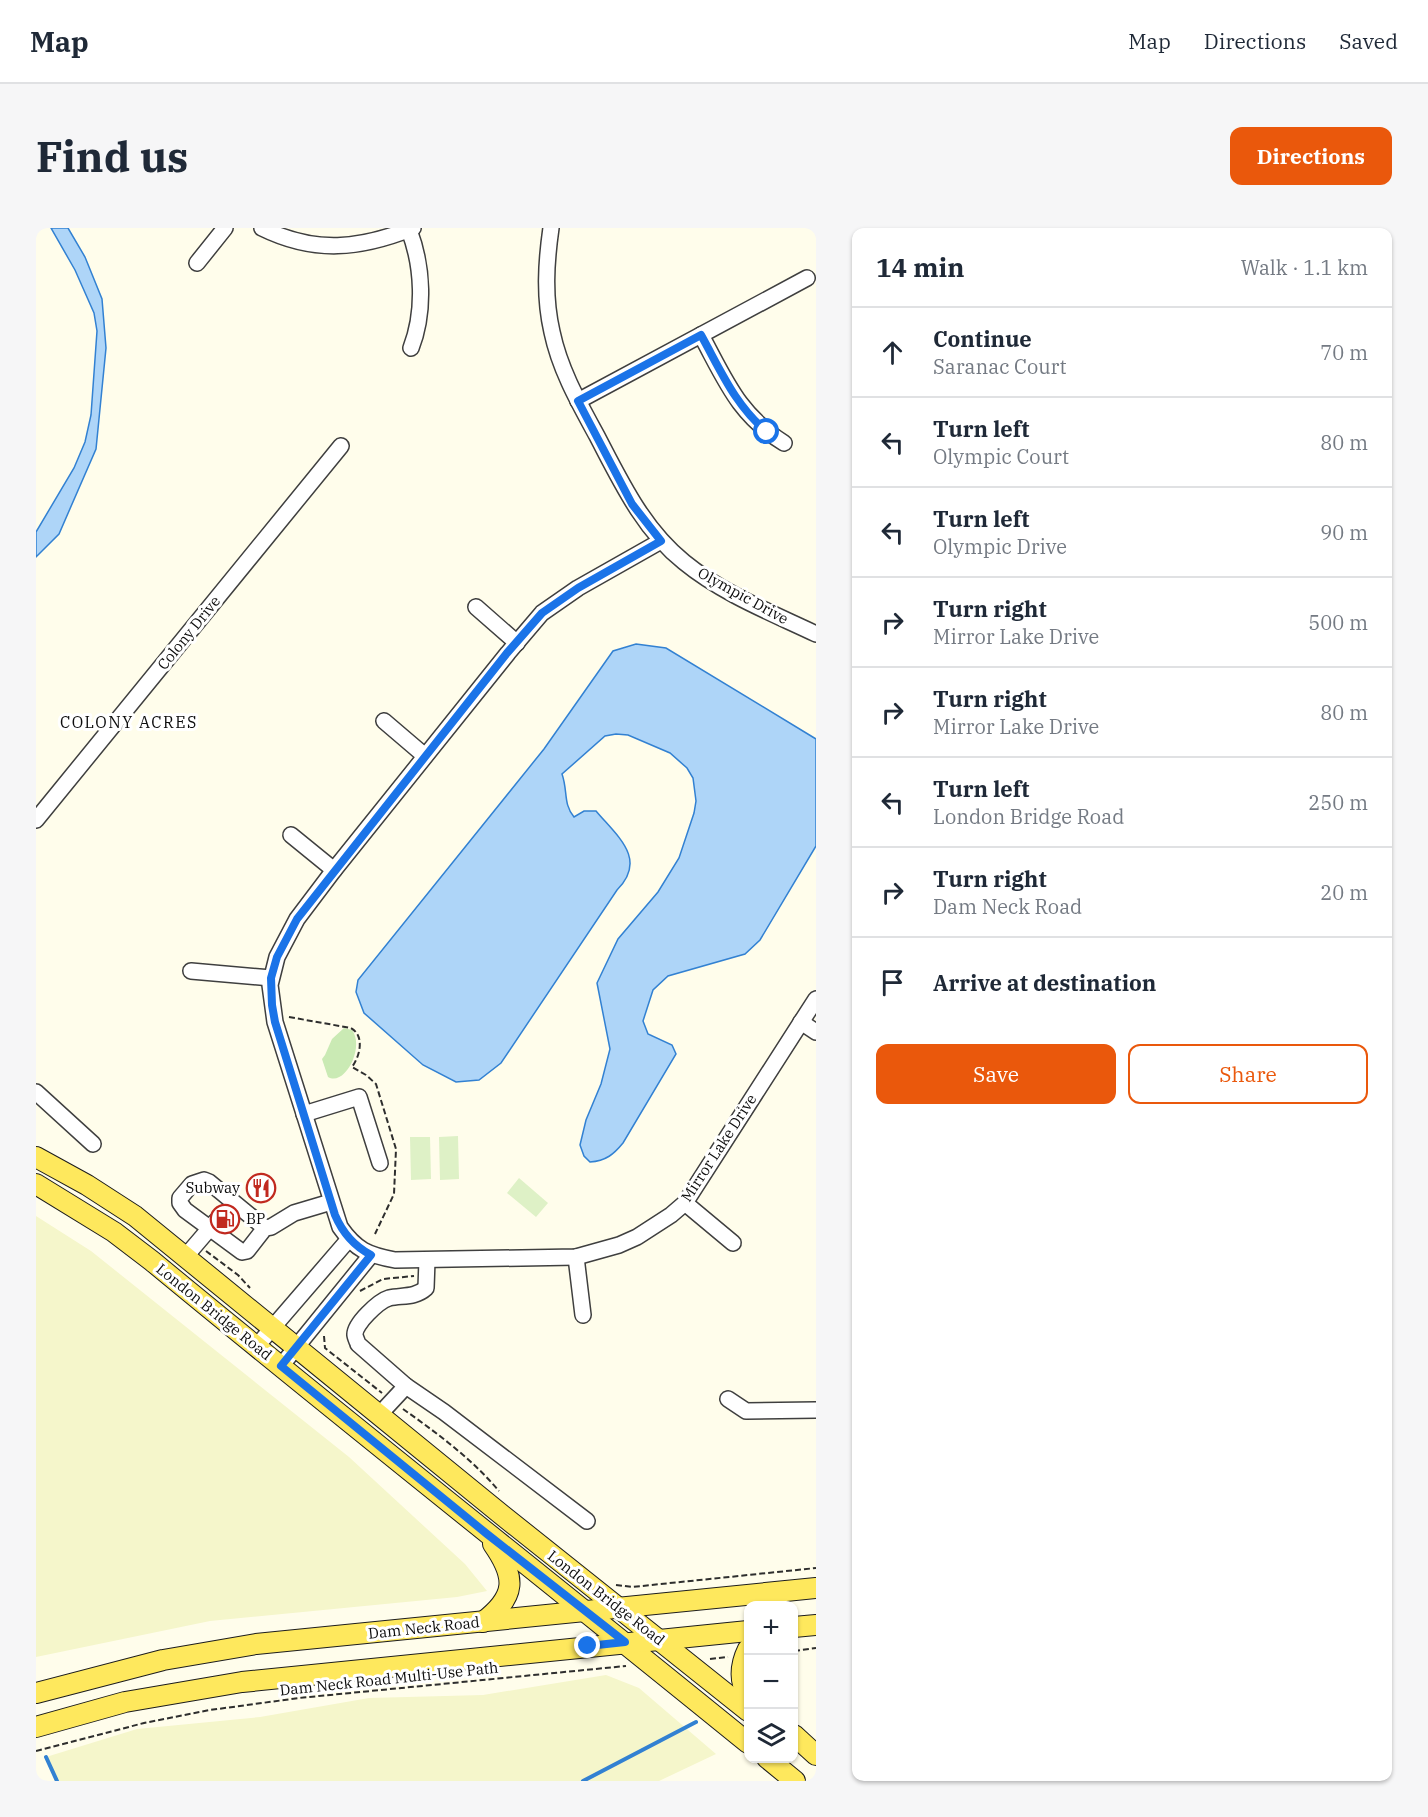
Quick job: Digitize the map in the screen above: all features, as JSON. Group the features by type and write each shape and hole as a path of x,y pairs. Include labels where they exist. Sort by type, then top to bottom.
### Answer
{"main road":[{"name":"London Bridge Road","path":"36,1156 135,1216 746,1709"},
{"name":"London Bridge Road","path":"36,1184 114,1232 744,1740"},
{"path":"483,1622 498,1611 506,1600 510,1582 502,1557 487,1534"},
{"name":"Dam Neck Road","path":"36,1693 162,1660 256,1644 816,1588"},
{"path":"798,1627 816,1625"},
{"path":"36,1727 125,1702 242,1682 744,1631"},
{"path":"744,1660 741,1669 744,1688"},
{"path":"798,1739 816,1755"},
{"path":"798,1751 816,1766"},
{"path":"773,1763 795,1781"}],"street":[{"path":"197,263 225,228"},
{"path":"262,228 304,244 327,247 362,244 411,229 420,288 416,335 411,348"},
{"name":"Olympic Drive","path":"551,228 547,265 548,312 560,359 578,401 632,504 661,541 705,577 816,634"},
{"path":"578,401 807,278"},
{"path":"701,335 730,390 744,411 767,432 784,443"},
{"name":"Colony Drive","path":"36,820 341,446"},
{"name":"Mirror Lake Drive","path":"661,541 578,588 542,613 334,870 292,927 277,957 271,978 275,1022 340,1227 359,1249 371,1255 395,1260 576,1257 601,1251 637,1237 685,1203 816,999"},
{"path":"477,607 517,643"},
{"path":"384,721 426,756"},
{"path":"291,835 334,870"},
{"path":"191,971 271,978"},
{"path":"801,1022 816,1032"},
{"path":"36,1092 93,1144"},
{"path":"304,1114 359,1096 380,1163"},
{"path":"221,1215 264,1228 271,1227 294,1213 331,1202"},
{"path":"685,1203 733,1243"},
{"path":"221,1215 242,1252 247,1251 264,1228"},
{"path":"186,1256 221,1215"},
{"path":"256,1347 349,1239"},
{"path":"281,1366 371,1255"},
{"path":"576,1257 584,1315"},
{"path":"427,1260 426,1288 414,1295 389,1298 376,1305 356,1328 355,1336 358,1344 406,1386 444,1412 587,1521"},
{"path":"379,1415 406,1386"},
{"path":"728,1399 746,1411 816,1410"}],"path":[{"path":"284,1016 351,1028 356,1031 360,1043 357,1059 352,1067 376,1084 397,1154 394,1194 375,1234"},
{"path":"609,1585 632,1587 816,1568"},
{"path":"798,1650 816,1648"},
{"path":"686,1661 744,1652"},
{"name":"Dam Neck Road Multi-Use Path","path":"36,1751 144,1723 210,1710 299,1698 651,1664"}],"green space":[{"path":"344,1028 352,1030 355,1037 355,1055 346,1071 334,1079 328,1077 322,1059 332,1039"},
{"path":"458,1136 459,1179 440,1180 439,1137"},
{"path":"410,1137 430,1137 431,1179 411,1180"},
{"path":"519,1178 548,1203 536,1217 507,1193"},
{"path":"36,1216 91,1251 349,1457 465,1564 487,1591 457,1597 210,1621 36,1657"},
{"path":"606,1675 639,1688 716,1754 659,1781 57,1781 46,1757 137,1729 260,1717 369,1698 483,1695"}],"water":[{"path":"51,228 68,228 85,257 102,299 106,348 96,449 59,534 36,557 36,532 74,468 85,442 91,415 97,331 94,313 75,270"},
{"path":"636,644 666,648 816,739 816,846 760,940 745,954 668,976 653,990 643,1021 648,1034 672,1045 676,1054 623,1143 609,1156 590,1162 584,1156 580,1145 586,1120 601,1084 610,1049 597,983 618,939 658,892 679,858 694,813 696,801 693,778 687,768 670,753 628,735 605,736 562,774 568,807 574,817 584,811 596,811 626,848 630,858 630,868 626,879 501,1063 479,1080 456,1082 423,1065 364,1013 356,992 358,980 544,749 613,651"}],"waterway":[{"path":"583,1781 696,1722"},
{"path":"46,1757 57,1781"}],"tunnel":[{"path":"216,1221 225,1210"}],"place":[{"name":"Subway","path":"261,1188"},
{"name":"BP","path":"225,1219"}],"district":[{"name":"COLONY ACRES","path":"129,722"}],"route":[{"path":"588,1646 625,1642 487,1534 281,1366 371,1255 359,1249 349,1239 335,1215 275,1022 271,978 277,957 297,919 507,653 542,613 578,588 661,541 632,504 578,401 701,335 730,390 744,411 767,432"}]}
